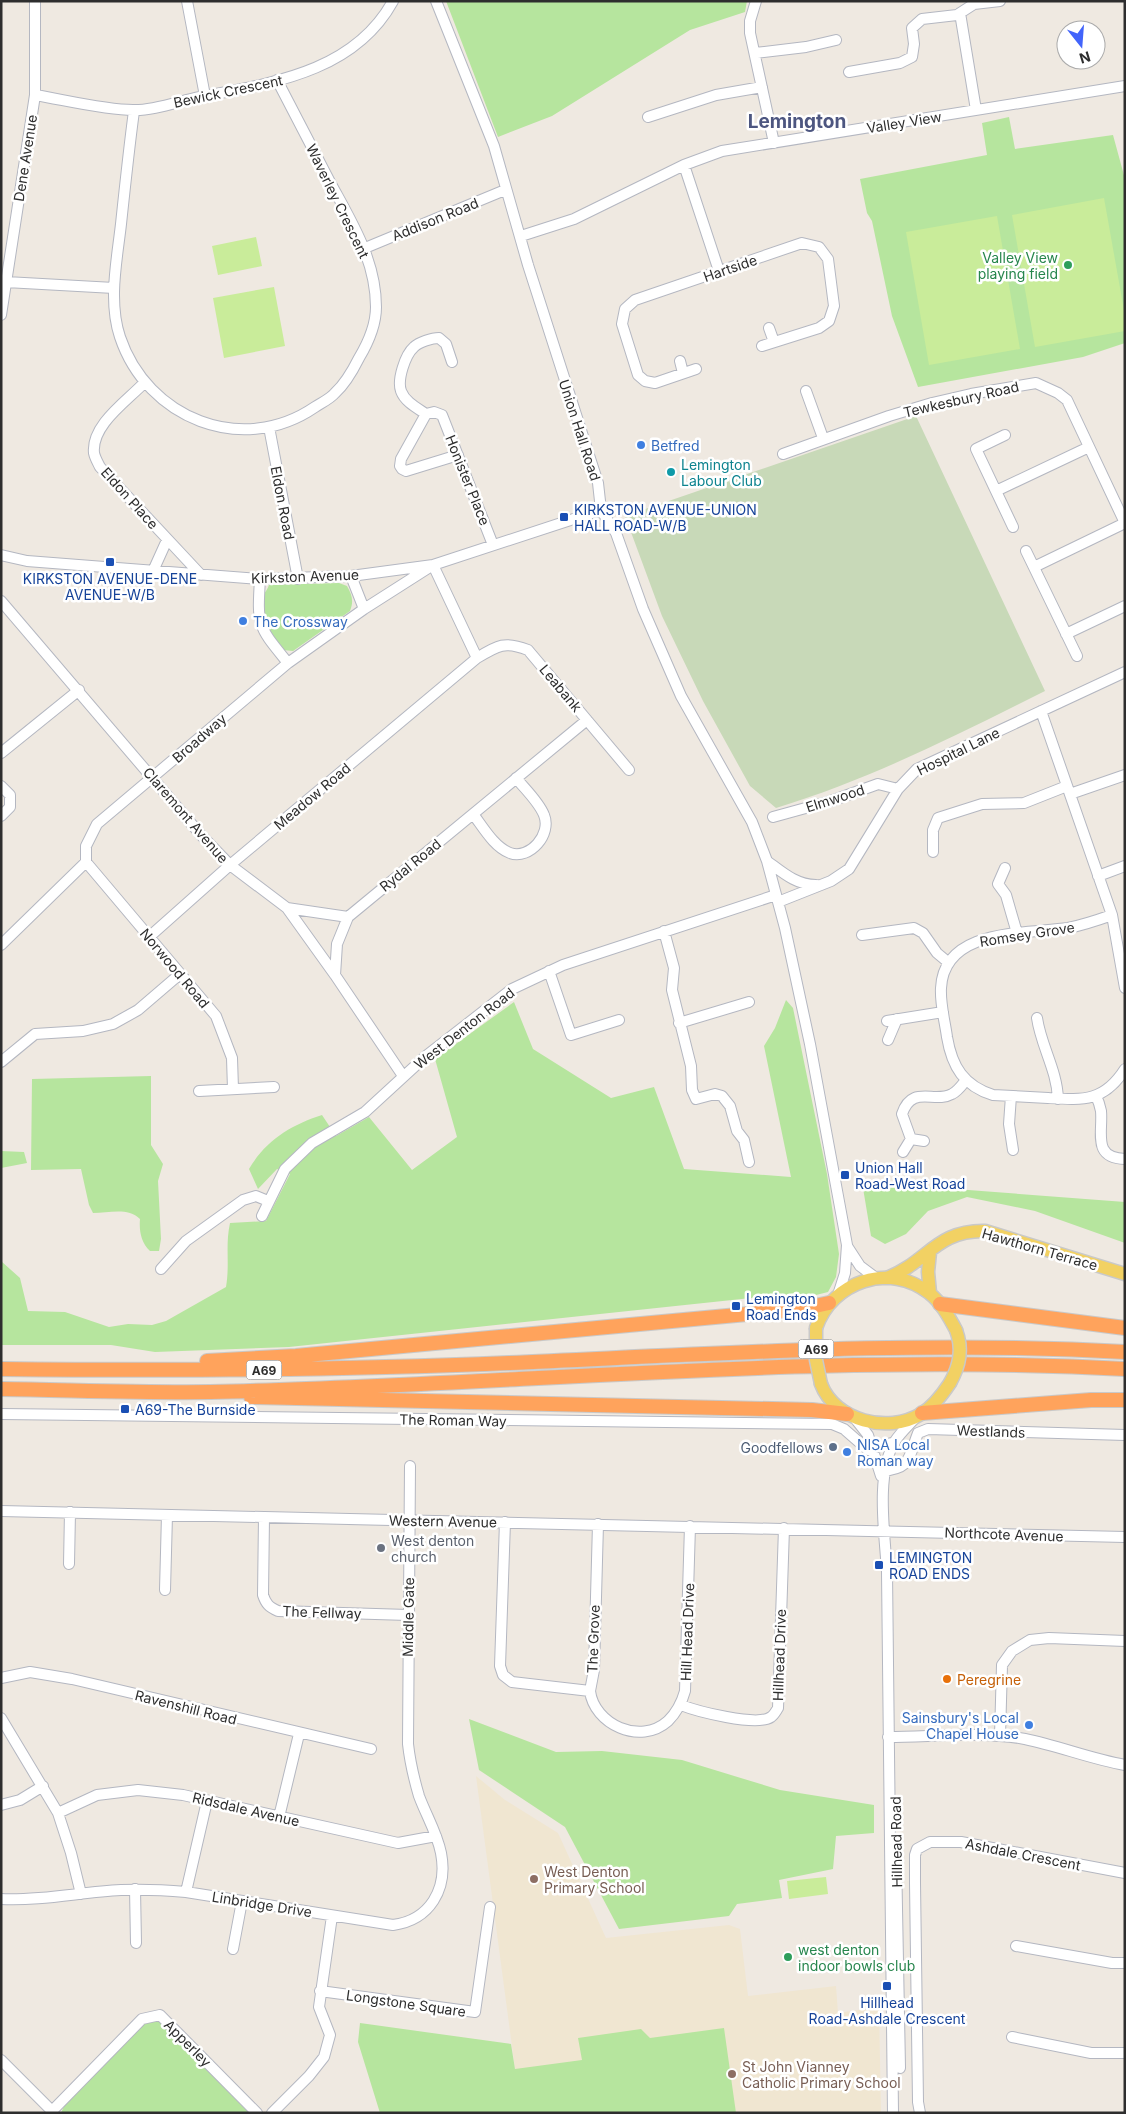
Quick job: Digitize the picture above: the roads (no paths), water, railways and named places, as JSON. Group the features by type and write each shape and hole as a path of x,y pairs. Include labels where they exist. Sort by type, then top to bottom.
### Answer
{"highway":[{"path":"21,1369 296,1356 801,1309 834,1299"},
{"path":"940,1304 1125,1328"},
{"name":"A69","path":"1,1368 309,1370 825,1349 1000,1348 1125,1352"},
{"name":"A69","path":"1,1389 209,1392 830,1366 1000,1365 1125,1369"},
{"path":"209,1392 270,1399 812,1410 850,1415"},
{"path":"919,1415 1091,1400 1125,1400"}],"main road":[{"name":"Hawthorn Terrace","path":"881,1278 904,1270 930,1252 940,1242 958,1233 985,1232 1125,1274"},
{"path":"930,1252 928,1272 930,1293"},
{"path":"881,1278 909,1282 930,1293 940,1304 956,1330 960,1344 960,1360 950,1383 933,1405 919,1415 878,1424 850,1415 832,1402 821,1384 815,1354 816,1328 834,1299 856,1284 881,1278"}],"street":[{"name":"Dene Avenue","path":"1,315 35,95 35,1"},
{"path":"187,1 205,96"},
{"name":"Bewick Crescent","path":"35,95 134,111 307,73 335,60 357,45 374,28 393,1"},
{"name":"Union Hall Road","path":"436,1 494,146 505,190 521,236 528,265 598,483 601,510 616,533 643,610 681,696 752,822 767,861 785,928 810,1044 847,1245"},
{"path":"756,1 750,20 750,32 774,143"},
{"path":"849,72 900,62 912,57 914,44 912,28 922,19 960,13 974,4 1000,1"},
{"path":"960,13 976,110"},
{"path":"755,53 806,47 836,40"},
{"name":"Waverley Crescent","path":"134,111 114,288 120,336 144,383 174,409 213,426 240,429 269,427 301,417 335,394 351,373 363,351 373,328 376,308 374,286 365,248 277,80"},
{"name":"Valley View","path":"521,236 574,219 684,165 722,151 1125,86"},
{"path":"648,116 716,94 762,87"},
{"path":"684,165 719,271"},
{"name":"Addison Road","path":"365,248 505,190"},
{"name":"Hartside","path":"696,369 655,383 645,381 638,374 622,324 625,308 635,300 802,243 819,247 828,260 834,306 829,321 818,328 762,346"},
{"path":"6,282 114,288"},
{"path":"769,328 774,342"},
{"path":"452,362 446,344 439,338 415,346 411,350 400,379 401,391 407,402 426,414 400,466 402,470 406,470 458,455"},
{"path":"680,361 683,373"},
{"name":"Eldon Place","path":"144,383 105,422 95,440 94,454 100,468 201,576"},
{"name":"Tewkesbury Road","path":"783,454 823,438 932,403 1036,384 1058,393 1067,400 1125,523"},
{"path":"806,391 823,438"},
{"name":"Honister Place","path":"426,414 434,412 442,415 493,545"},
{"name":"Eldon Road","path":"269,427 298,579"},
{"path":"1005,435 976,449 1013,528"},
{"path":"996,491 1089,447"},
{"name":"Kirkston Avenue","path":"2,556 27,561 201,576 298,579 352,576 433,565 601,510"},
{"path":"1034,568 1125,523"},
{"name":"Eldon Place","path":"154,571 167,540"},
{"path":"1026,551 1077,656"},
{"path":"433,565 477,658"},
{"name":"Broadway","path":"86,862 86,846 97,824 288,663 364,609 433,565"},
{"path":"352,576 364,609"},
{"path":"260,579 258,613 262,631 288,663"},
{"name":"Claremont Avenue","path":"1,601 79,690 201,836 230,865 287,908 403,1076"},
{"path":"1066,634 1125,606"},
{"name":"Leabank","path":"477,658 495,647 512,644 528,650 629,770"},
{"name":"Meadow Road","path":"149,937 230,865 477,658"},
{"name":"Hospital Lane","path":"777,899 821,885 849,869 898,789 917,768 1125,672"},
{"path":"1,753 79,690"},
{"path":"1042,711 1112,915 1122,957 1125,988"},
{"name":"Rydal Road","path":"348,916 587,720"},
{"path":"933,852 933,830 938,818 982,804 1024,803 1125,775"},
{"path":"472,814 499,847 511,854 525,852 542,840 547,828 544,814 516,778"},
{"name":"Elmwood","path":"773,817 830,801 878,784 898,789"},
{"path":"1,786 10,795 10,807 1,816"},
{"path":"767,861 793,880 808,885 821,885"},
{"path":"1,945 86,862"},
{"name":"Norwood Road","path":"86,862 216,1016 232,1058 233,1089"},
{"path":"1098,876 1125,866"},
{"path":"1005,868 998,884 1006,895 1018,933"},
{"name":"West Denton Road","path":"262,1216 268,1200 285,1169 312,1143 365,1112 426,1056 512,989 549,971 664,931 777,899"},
{"path":"287,908 348,916 337,944 335,975"},
{"name":"Romsey Grove","path":"1112,915 1069,927 982,939 969,944 959,951 949,963 943,975 941,988 950,1055 954,1065 966,1080 981,1091 993,1095 1082,1100 1096,1096 1112,1086 1125,1069"},
{"path":"862,935 914,928 923,933 937,953 949,963"},
{"path":"664,931 674,968 672,990 691,1066 692,1090 696,1099 715,1094 722,1096 730,1106 737,1131 744,1140 749,1162"},
{"path":"549,971 571,1034 619,1020"},
{"path":"1,1062 35,1034 83,1031 113,1024 138,1010 180,974"},
{"path":"679,1023 749,1002"},
{"path":"887,1021 944,1012"},
{"path":"1037,1018 1044,1049 1056,1077 1058,1099"},
{"path":"888,1040 898,1019"},
{"path":"911,1139 902,1114 909,1102 921,1096 937,1098 952,1095 966,1080"},
{"path":"199,1091 274,1087"},
{"path":"1011,1096 1009,1124 1013,1150"},
{"path":"1096,1096 1101,1110 1100,1133 1105,1153 1118,1159 1125,1159"},
{"path":"911,1139 924,1141"},
{"path":"903,1152 911,1139"},
{"path":"161,1269 186,1241 243,1200 256,1196 268,1200"},
{"path":"847,1245 860,1266 881,1278"},
{"path":"834,1299 845,1274 847,1245"},
{"name":"The Roman Way","path":"1,1414 832,1424 844,1429 864,1449 874,1450"},
{"name":"Hillhead Road","path":"850,1415 868,1435 883,1471 900,2113"},
{"name":"Hillhead Road","path":"883,1471 895,1442 919,1415"},
{"name":"Westlands","path":"883,1471 896,1470 904,1465 918,1434 928,1429 1125,1435"},
{"path":"874,1450 895,1442"},
{"name":"Middle Gate","path":"410,1466 407,1716 411,1768 431,1824"},
{"name":"Western Avenue","path":"1,1511 884,1530"},
{"path":"68,1564 70,1512"},
{"path":"165,1590 167,1515"},
{"name":"The Fellway","path":"264,1517 263,1596 265,1603 270,1608 278,1611 408,1615"},
{"name":"The Grove","path":"505,1522 500,1666 503,1675 512,1682 590,1690 594,1670 598,1524"},
{"name":"Hill Head Drive","path":"681,1705 686,1691 690,1526"},
{"name":"Hillhead Drive","path":"681,1705 699,1712 762,1721 772,1717 778,1708 784,1528"},
{"name":"Northcote Avenue","path":"884,1530 1125,1537"},
{"path":"1000,1736 1002,1665 1012,1651 1030,1640 1049,1638 1125,1641"},
{"name":"Ravenshill Road","path":"1,1678 30,1672 72,1679 299,1734 371,1749"},
{"path":"590,1690 594,1707 603,1719 618,1727 635,1731 650,1730 667,1722 681,1705"},
{"path":"1,1718 58,1813 71,1852 81,1894"},
{"path":"279,1817 299,1734"},
{"path":"891,1737 1000,1736 1025,1739 1097,1760 1125,1765"},
{"name":"Hillhead Road","path":"891,1737 894,2113"},
{"path":"1,1739 13,1738"},
{"path":"1,1805 20,1800 43,1786"},
{"name":"Ridsdale Avenue","path":"58,1813 97,1795 138,1790 183,1795 398,1843 436,1836"},
{"path":"186,1892 207,1801"},
{"name":"Linbridge Drive","path":"1,1899 18,1900 135,1889 186,1892 393,1925 424,1913 436,1900 443,1880 441,1852 431,1824"},
{"name":"Ashdale Crescent","path":"920,2113 918,2102 915,1883 915,1855 917,1849 930,1842 961,1842 1125,1873"},
{"path":"135,1889 136,1943"},
{"path":"233,1950 242,1901"},
{"name":"Longstone Square","path":"320,1992 475,2012 490,1908"},
{"path":"272,2113 309,2076 324,2056 330,2035 320,2008 320,1992 332,1916"},
{"path":"1016,1946 1112,1963 1125,1963"},
{"name":"Apperley","path":"53,2112 142,2019 160,2015 257,2113"},
{"path":"1012,2037 1091,2052 1125,2053"},
{"path":"1,2060 53,2112"},
{"path":"1,2076 10,2068"}],"place":[{"name":"Valley View playing field","path":"1068,265"},
{"name":"Betfred","path":"641,445"},
{"name":"Lemington Labour Club","path":"671,472"},
{"name":"KIRKSTON AVENUE-UNION HALL ROAD-W/B","path":"564,517"},
{"name":"KIRKSTON AVENUE-DENE AVENUE-W/B","path":"110,562"},
{"name":"The Crossway","path":"243,621"},
{"name":"Union Hall Road-West Road","path":"845,1175"},
{"name":"Lemington Road Ends","path":"736,1306"},
{"name":"A69-The Burnside","path":"125,1409"},
{"name":"Goodfellows","path":"833,1447"},
{"name":"NISA Local Roman way","path":"847,1452"},
{"name":"West denton church","path":"381,1548"},
{"name":"LEMINGTON ROAD ENDS","path":"879,1565"},
{"name":"Peregrine","path":"947,1679"},
{"name":"Sainsbury's Local Chapel House","path":"1029,1725"},
{"name":"West Denton Primary School","path":"534,1879"},
{"name":"west denton indoor bowls club","path":"788,1957"},
{"name":"Hillhead Road-Ashdale Crescent","path":"887,1986"},
{"name":"St John Vianney Catholic Primary School","path":"732,2074"}],"district":[{"name":"Lemington","path":"797,121"}]}
